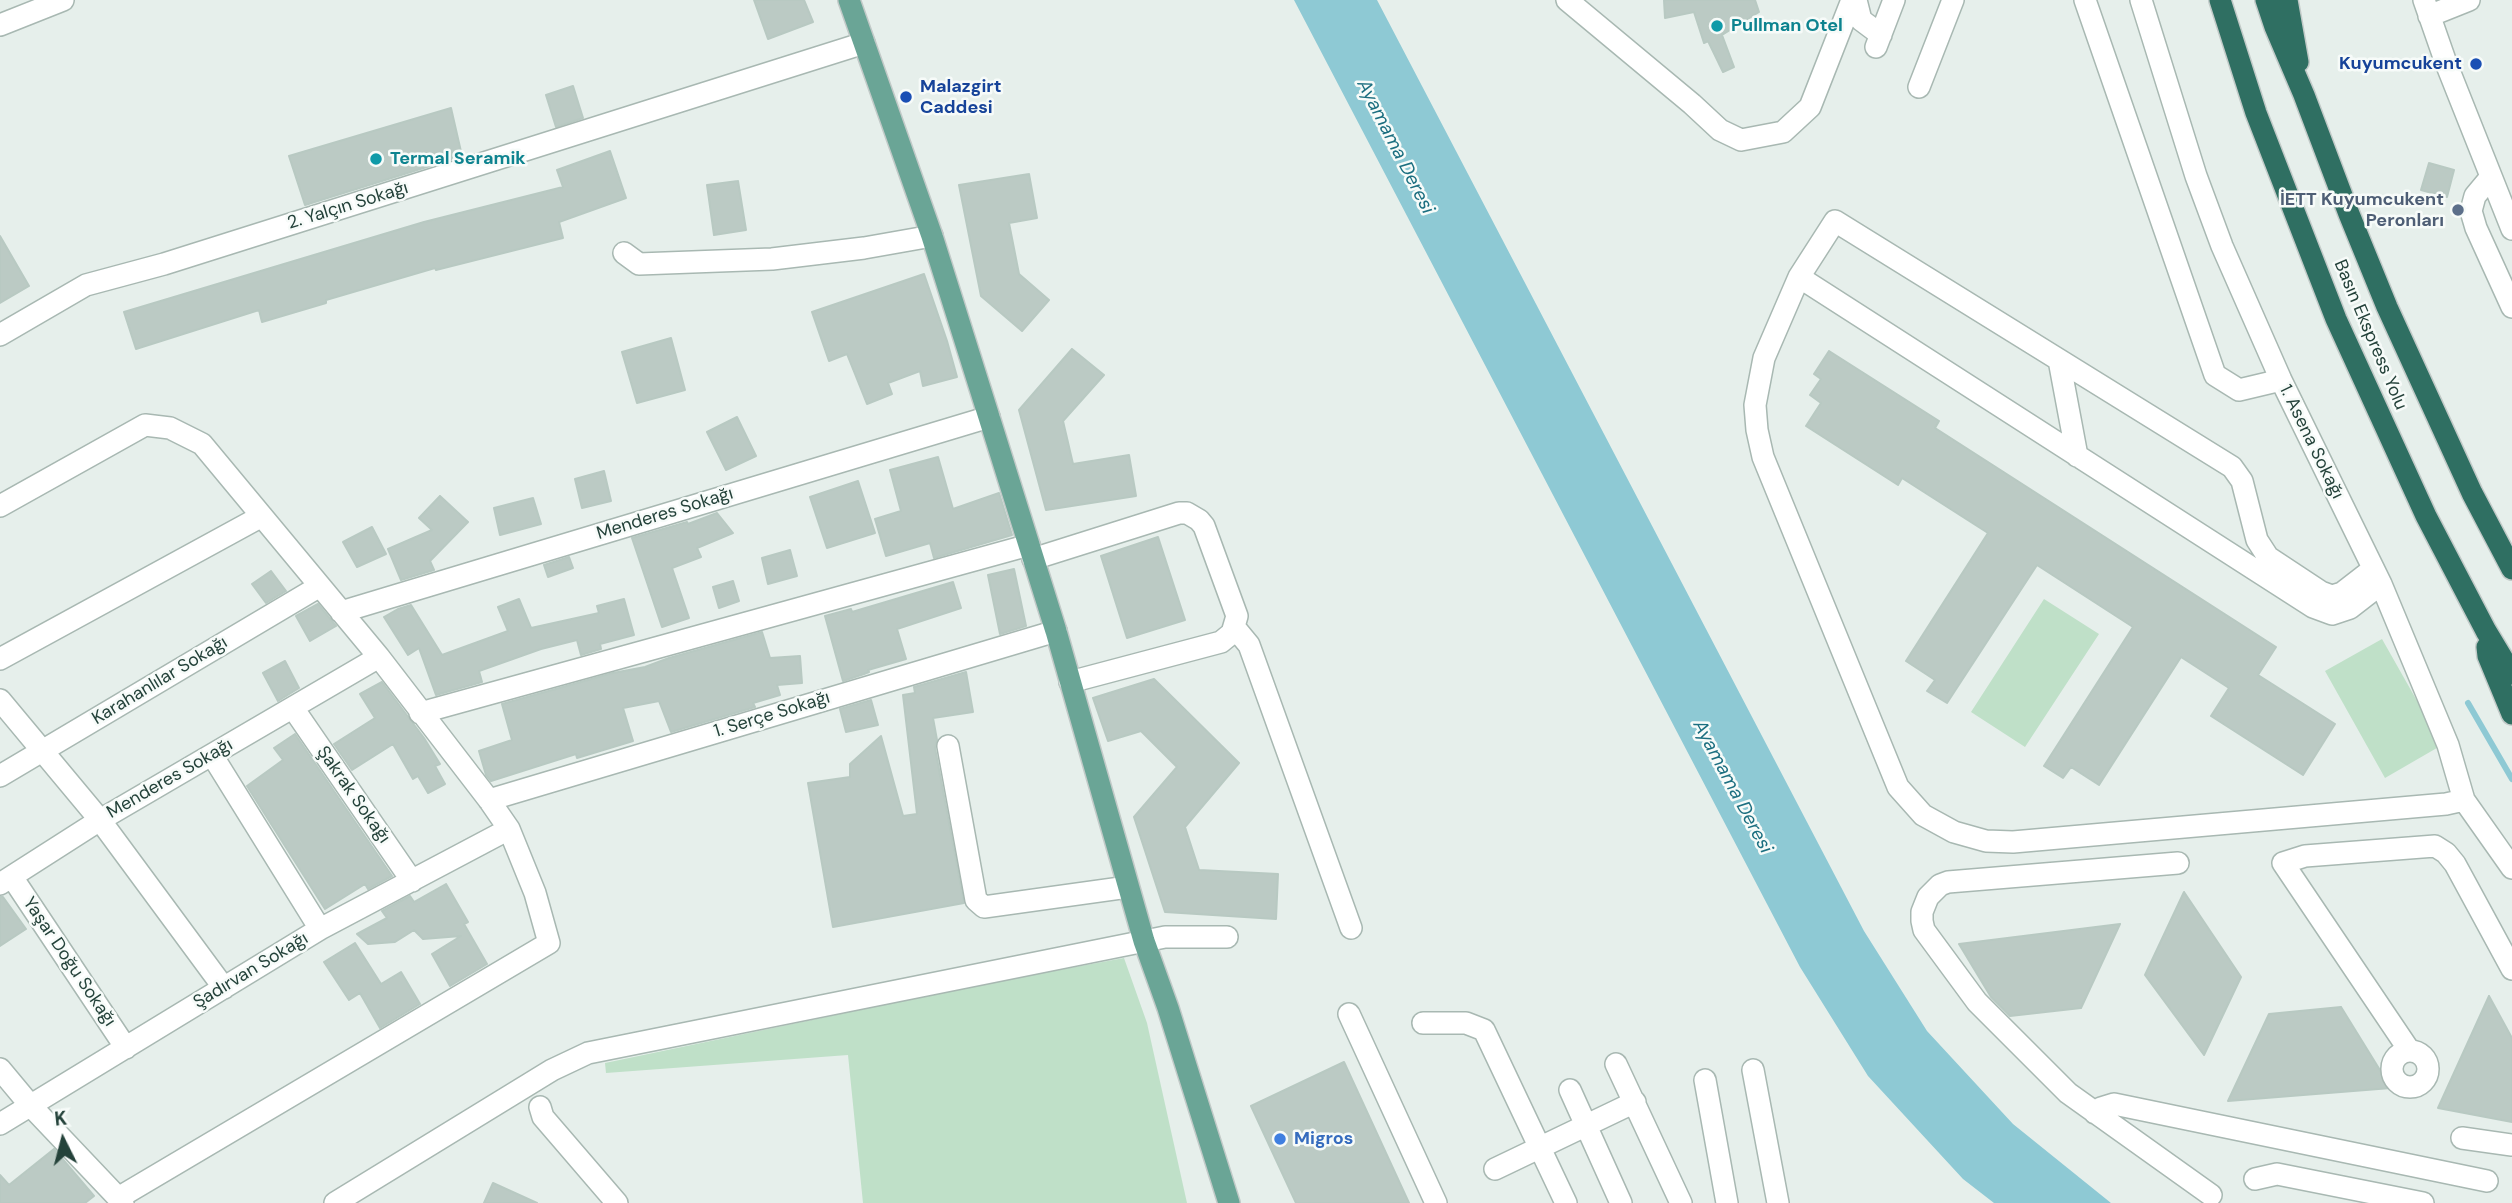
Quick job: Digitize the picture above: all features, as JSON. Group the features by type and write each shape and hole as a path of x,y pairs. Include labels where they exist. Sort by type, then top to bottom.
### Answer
{"highway":[{"name":"Basın Ekspress Yolu","path":"2220,0 2260,125 2336,318 2426,516 2486,631 2512,674"},
{"name":"Basın Ekspress Yolu","path":"2266,0 2348,214 2387,307 2472,493 2512,569"},
{"path":"2287,0 2304,95"},
{"path":"2486,631 2488,656 2512,714"}],"main road":[{"path":"849,0 932,236 1055,631 1144,941 1168,1008 1229,1203"}],"street":[{"path":"0,26 63,0"},
{"path":"1567,0 1720,130 1741,141 1783,132 1810,107 1854,0"},
{"path":"1854,0 1861,20 1878,41 1894,0"},
{"path":"1919,87 1953,0"},
{"path":"2085,0 2215,375 2239,390 2281,380"},
{"name":"1. Asena Sokağı","path":"2141,0 2222,246 2281,380 2377,576 2448,746 2464,800 2512,869"},
{"path":"2469,0 2426,8 2512,229"},
{"name":"2. Yalçın Sokağı","path":"0,335 86,285 164,264 864,43"},
{"path":"2490,178 2475,196 2471,211 2512,307"},
{"path":"2377,576 2332,596 2321,592 2268,557 2257,540 2242,481 2232,467 1835,221 1799,277 1764,358 1755,405 1763,457 1898,787 1923,815 1954,832 1986,841 2012,842 2446,804 2464,800"},
{"path":"624,253 639,264 772,259 864,248 932,236"},
{"path":"1799,277 2314,607 2332,614 2350,608 2377,576"},
{"path":"2059,360 2077,456"},
{"name":"Menderes Sokağı","path":"341,612 989,417"},
{"path":"0,506 145,425 170,428 202,444 379,657 489,800 509,830 535,892 549,943 120,1201 0,1069"},
{"path":"420,713 1179,513 1187,513 1199,520 1204,526 1237,617 1235,628 1221,642 1070,682"},
{"path":"0,659 262,516"},
{"name":"Karahanlılar Sokağı","path":"0,776 320,586"},
{"path":"1235,628 1249,645 1351,928"},
{"name":"1. Serçe Sokağı","path":"489,800 1055,631"},
{"name":"Menderes Sokağı","path":"6,881 100,820 379,657"},
{"path":"0,700 100,820 224,988"},
{"name":"Şakrak Sokağı","path":"293,708 412,881"},
{"path":"948,746 976,900 984,907 1128,887"},
{"path":"212,755 320,929"},
{"name":"Şadırvan Sokağı","path":"0,1124 320,929 509,830"},
{"path":"2409,1050 2283,863 2305,856 2435,846 2446,853 2455,864 2512,969"},
{"path":"2178,863 1948,882 1933,891 1924,904 1924,930 1977,1002 2068,1093 2211,1195"},
{"name":"Yaşar Doğu Sokağı","path":"6,881 125,1048"},
{"path":"335,1203 552,1070 588,1053 1165,937 1227,937"},
{"path":"1349,1014 1436,1203"},
{"path":"1423,1023 1466,1023 1484,1030 1566,1203"},
{"path":"1616,1064 1681,1203"},
{"path":"1753,1070 1778,1203"},
{"path":"1705,1080 1727,1203"},
{"path":"1570,1090 1621,1203"},
{"path":"1495,1169 1635,1102"},
{"path":"2095,1113 2107,1105 2115,1104 2487,1181"},
{"path":"540,1107 543,1117 617,1203"},
{"path":"2462,1138 2512,1145"},
{"path":"2255,1179 2277,1174 2423,1203"}],"green space":[{"path":"2044,599 2099,634 2025,747 1971,712"},
{"path":"2382,639 2442,745 2385,778 2325,671"},
{"path":"1124,958 1147,1023 1187,1203 863,1203 848,1055 606,1073 605,1063 994,982"}],"water":[{"name":"Ayamama Deresi","path":"1294,0 1377,0 1864,931 1927,1031 2013,1124 2111,1203 1994,1203 1963,1179 1868,1076 1800,967"}],"building":[{"path":"754,0 804,0 813,22 768,39"},
{"name":"Pullman Otel","path":"1664,0 1755,0 1759,12 1722,35 1734,67 1723,72 1708,41 1704,43 1694,12 1665,18"},
{"name":"Termal Seramik","path":"573,86 583,118 556,127 546,95"},
{"name":"Termal Seramik","path":"451,108 462,156 305,205 289,156"},
{"path":"610,151 626,198 559,222 563,238 436,270 435,268 262,322 259,310 136,349 124,312 424,222 563,187 557,170"},
{"path":"2429,163 2454,170 2447,197 2421,190"},
{"path":"1029,174 1037,218 1009,223 1019,274 1049,300 1022,331 981,296 959,185"},
{"path":"738,181 746,230 714,235 707,185"},
{"path":"0,236 29,286 0,303"},
{"path":"924,274 957,377 923,386 920,371 888,383 892,394 867,404 847,354 829,361 812,312"},
{"path":"671,338 685,390 637,403 622,352"},
{"path":"1072,349 1104,375 1063,421 1073,464 1129,455 1136,496 1046,510 1019,410"},
{"path":"1829,351 1939,421 1935,428 2276,647 2258,675 2335,724 2303,775 2211,716 2229,688 2181,657 2099,785 2071,767 2063,778 2044,766 2133,627 2037,565 1947,703 1927,691 1935,680 1906,661 1988,533 1902,478 1898,485 1806,426 1821,403 1810,395 1821,379 1814,374"},
{"path":"737,417 756,456 726,470 707,432"},
{"path":"938,457 953,509 999,493 1012,535 934,558 930,543 886,556 875,519 901,511 890,470"},
{"path":"604,471 611,501 582,508 575,479"},
{"path":"858,481 875,533 827,548 810,497"},
{"path":"440,496 468,522 430,561 434,570 401,580 388,549 432,530 419,518"},
{"path":"533,498 541,524 500,535 494,508"},
{"path":"717,513 733,533 697,548 701,557 672,568 689,618 662,627 632,538 687,522 688,524"},
{"path":"372,527 386,554 357,567 343,542"},
{"path":"1158,537 1185,620 1127,638 1101,556"},
{"path":"790,550 797,576 768,584 762,558"},
{"path":"569,557 573,568 548,577 544,565"},
{"path":"1014,569 1026,626 1000,634 988,575"},
{"path":"271,571 286,591 266,603 252,584"},
{"path":"733,581 739,601 719,608 713,587"},
{"path":"953,582 961,608 897,629 906,659 868,670 869,672 843,681 825,616 851,609 852,612"},
{"path":"519,599 531,628 599,613 597,606 624,599 634,635 600,644 601,649 581,655 577,640 541,649 479,671 482,682 436,695 419,648 408,655 384,617 411,605 442,655 508,631 498,607"},
{"path":"318,604 336,626 310,641 296,616"},
{"path":"762,632 770,658 800,656 802,683 777,685 780,695 753,703 755,707 671,732 659,701 623,708 633,741 577,758 576,754 491,781 486,775 479,751 512,740 502,704 613,673 645,667"},
{"path":"285,661 299,688 278,701 263,673"},
{"path":"966,672 973,712 933,718 937,740 935,748 964,903 833,927 808,783 850,777 850,764 881,736 903,816 917,814 903,695 915,693 914,687"},
{"path":"1154,679 1239,763 1185,827 1199,870 1278,874 1276,919 1165,912 1134,817 1177,767 1141,731 1108,741 1093,698"},
{"path":"382,682 440,764 435,766 445,784 428,793 418,776 413,779 393,744 352,770 334,744 375,718 360,694"},
{"path":"871,700 878,725 846,732 840,709"},
{"path":"295,734 392,876 368,889 365,884 325,909 247,786 283,760 274,748"},
{"path":"446,884 468,922 464,924 487,964 450,986 432,954 461,936 423,939 414,930 395,942 368,944 357,934 387,918 382,911 410,896 414,902"},
{"path":"2184,892 2241,977 2204,1055 2145,975"},
{"path":"0,897 3,897 26,929 0,946"},
{"path":"2120,924 2081,1008 2010,1016 1991,997 1959,944"},
{"path":"355,943 381,984 401,972 420,1004 380,1028 360,993 349,1000 324,962"},
{"path":"2489,996 2512,1038 2512,1122 2438,1108"},
{"path":"2341,1007 2391,1088 2228,1101 2269,1014"},
{"path":"1344,1062 1409,1203 1296,1203 1251,1106"},
{"path":"54,1149 94,1196 85,1203 0,1203 0,1175 9,1185"},
{"path":"493,1183 537,1203 484,1203"}],"waterway":[{"path":"2468,703 2512,779"}],"place":[{"name":"Pullman Otel","path":"1717,26"},
{"name":"Kuyumcukent","path":"2476,64"},
{"name":"Malazgirt Caddesi","path":"906,97"},
{"name":"Termal Seramik","path":"376,159"},
{"name":"İETT Kuyumcukent Peronları","path":"2458,210"},
{"name":"Migros","path":"1280,1139"}]}
